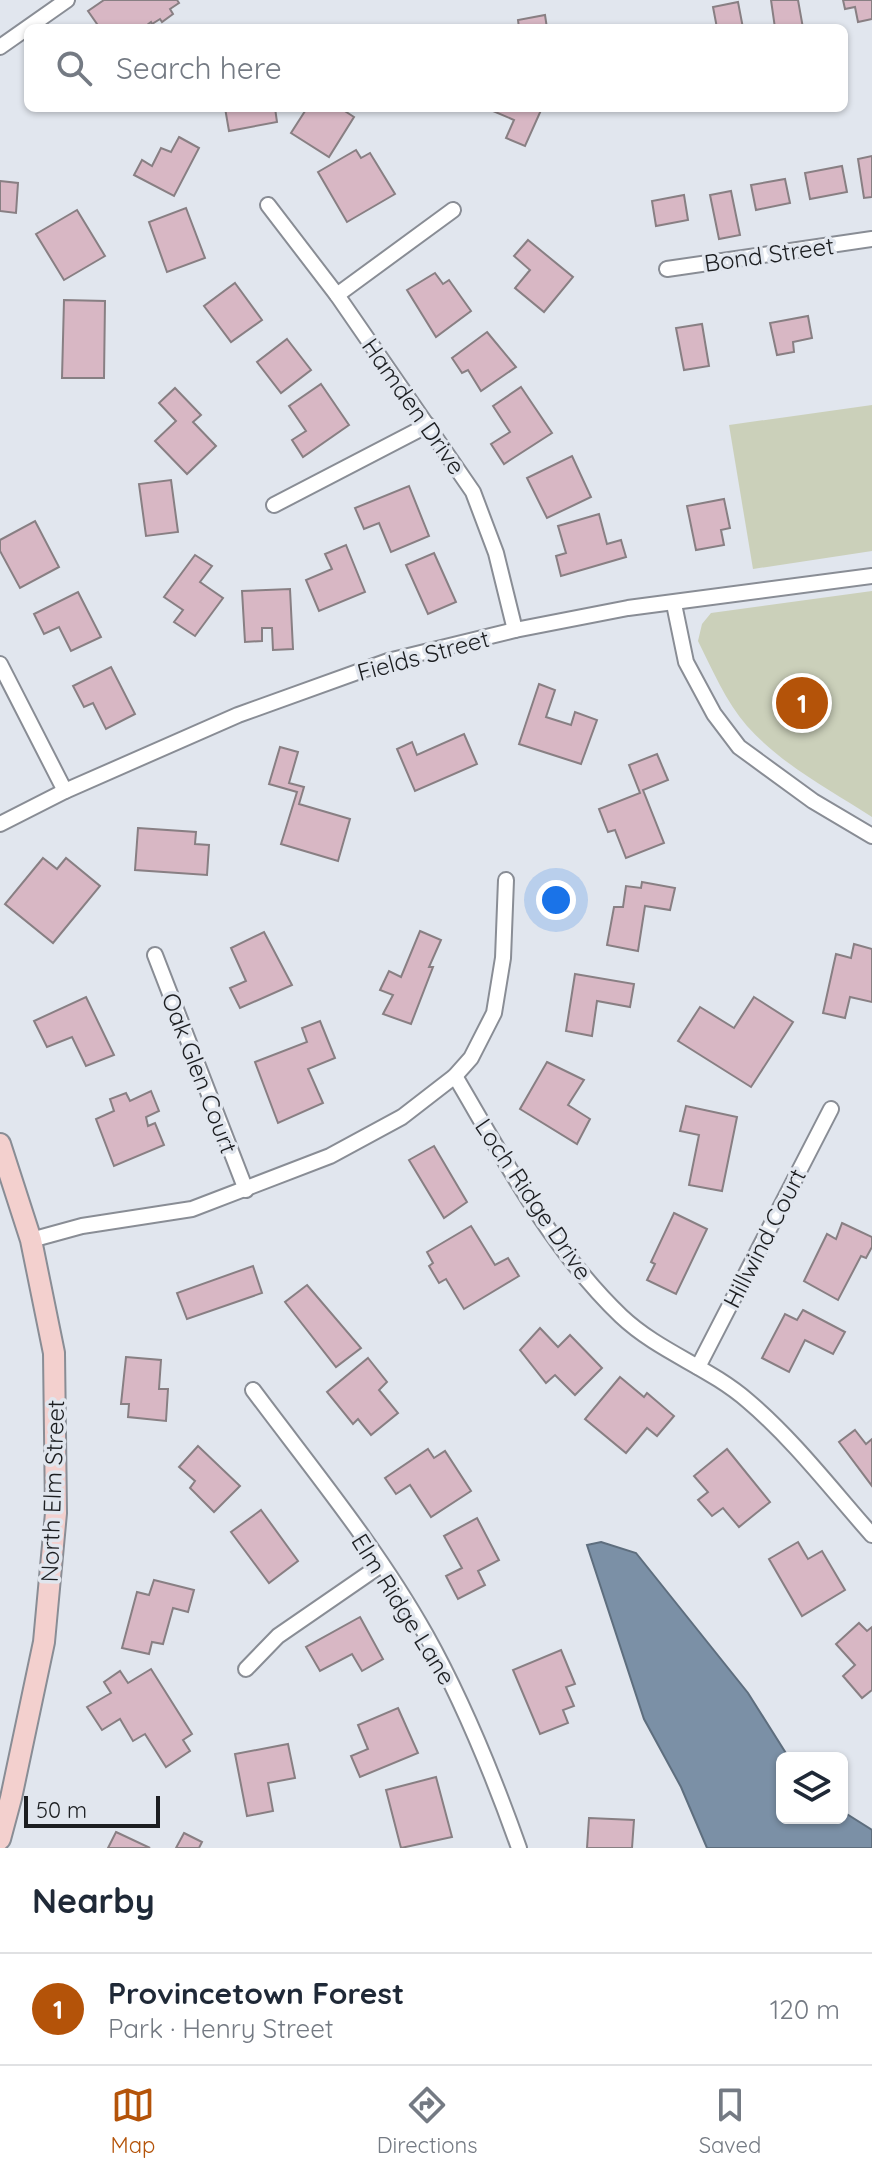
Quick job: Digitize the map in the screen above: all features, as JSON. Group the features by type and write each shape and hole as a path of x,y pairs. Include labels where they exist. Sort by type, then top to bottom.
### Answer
{"main road":[{"name":"North Elm Street","path":"0,1144 31,1240 54,1353 56,1513 44,1642 0,1839"}],"street":[{"path":"33,24 67,0"},
{"path":"0,47 24,30"},
{"name":"Hamden Drive","path":"268,205 337,295 473,492 496,553 515,630"},
{"path":"337,295 453,210"},
{"name":"Bond Street","path":"667,269 872,239"},
{"path":"274,505 428,425"},
{"name":"Fields Street","path":"0,824 65,791 238,715 388,661 515,630 628,608 872,576"},
{"path":"674,604 686,662 714,714 739,747 813,801 872,836"},
{"path":"0,664 65,791"},
{"path":"31,1240 82,1226 192,1209 330,1156 402,1117 455,1076 471,1058 494,1013 503,958 506,880"},
{"name":"Oak Glen Court","path":"155,955 246,1190"},
{"name":"Loch Ridge Drive","path":"455,1076 537,1211 582,1276 666,1352 698,1367 747,1399 788,1439 872,1535"},
{"name":"Hillwind Court","path":"698,1367 831,1109"},
{"name":"Elm Ridge Lane","path":"253,1390 381,1565 425,1633 474,1729 519,1848"},
{"path":"246,1669 278,1636 381,1565"}],"green space":[{"path":"872,405 872,551 753,569 729,425"},
{"path":"872,591 872,817 806,776 775,753 747,726 732,707 698,641 702,624 711,613"}],"water":[{"path":"601,1542 636,1553 748,1693 785,1752 776,1752 776,1824 848,1824 848,1815 872,1830 872,1848 707,1848 681,1787 644,1719 587,1545"}],"building":[{"path":"104,0 177,0 179,3 170,9 173,14 162,22 160,19 152,24 97,24 88,11"},
{"path":"771,0 798,0 802,24 774,24"},
{"path":"843,0 872,0 872,19 858,22 855,7 845,9"},
{"path":"738,2 742,24 716,24 713,7"},
{"path":"545,15 546,24 518,24 518,20"},
{"path":"226,112 276,112 277,122 229,131"},
{"path":"304,112 346,112 354,117 329,157 291,133"},
{"path":"495,112 540,112 525,146 506,138 514,120"},
{"path":"179,137 199,148 174,196 134,175 142,160 152,166 161,148 171,152"},
{"path":"356,150 361,158 370,153 395,194 347,222 318,172"},
{"path":"872,156 872,197 864,198 858,159"},
{"path":"842,166 847,192 810,199 805,173"},
{"path":"785,179 790,203 756,210 751,185"},
{"path":"0,181 18,183 16,213 0,211"},
{"path":"731,191 740,235 719,239 710,195"},
{"path":"684,195 688,220 656,226 652,201"},
{"path":"186,208 205,258 167,272 149,222"},
{"path":"77,210 105,256 64,280 36,234"},
{"path":"528,240 573,277 544,312 515,288 530,270 514,256"},
{"path":"435,273 443,284 449,280 471,311 436,337 407,290"},
{"path":"235,283 262,320 231,342 204,306"},
{"path":"64,300 105,301 104,378 62,378"},
{"path":"808,316 812,338 793,342 794,352 777,355 770,323"},
{"path":"702,324 709,366 684,370 676,328"},
{"path":"487,332 516,367 481,391 468,370 462,373 452,358"},
{"path":"287,339 311,370 281,393 257,362"},
{"path":"321,384 349,425 303,457 292,440 306,431 289,406"},
{"path":"521,387 552,433 504,464 491,444 510,432 493,406"},
{"path":"175,388 201,415 193,422 216,446 187,474 155,441 176,421 159,403"},
{"path":"572,456 591,497 547,518 527,478"},
{"path":"171,480 178,532 146,536 139,484"},
{"path":"409,486 429,536 391,552 379,523 364,529 355,508"},
{"path":"724,499 730,528 721,530 724,545 696,550 687,506"},
{"path":"599,514 607,544 621,540 626,557 561,576 556,556 566,553 558,526"},
{"path":"35,521 59,567 20,588 0,551 0,540"},
{"path":"346,545 365,592 319,611 306,580 332,569 325,554"},
{"path":"434,553 456,602 428,614 406,565"},
{"path":"195,555 212,566 200,582 223,598 195,636 174,622 183,610 164,597"},
{"path":"290,589 293,649 273,650 272,628 262,628 262,641 245,642 242,591"},
{"path":"78,592 101,637 71,651 59,627 44,634 34,614"},
{"path":"111,667 135,714 106,729 93,703 84,707 73,686"},
{"path":"539,684 555,690 546,717 571,725 575,712 597,720 581,764 519,744"},
{"path":"464,734 477,764 415,791 397,749 412,742 417,755"},
{"path":"280,747 298,752 289,783 304,787 299,804 350,819 338,861 281,844 297,792 269,784"},
{"path":"657,754 668,780 643,790 664,843 626,858 615,830 608,832 599,809 640,793 629,765"},
{"path":"138,828 196,832 195,844 209,845 207,875 135,870"},
{"path":"43,858 57,869 66,858 100,886 53,943 5,904"},
{"path":"642,882 675,888 670,910 645,906 638,951 607,945 614,907 623,907 626,886 641,888"},
{"path":"420,931 441,940 411,1024 383,1014 393,995 380,990 389,971 401,977"},
{"path":"264,932 292,985 240,1008 230,988 246,981 231,948"},
{"path":"854,944 872,949 872,1002 850,997 845,1018 823,1013 836,954 851,958"},
{"path":"575,974 634,984 630,1007 597,1001 592,1036 566,1031"},
{"path":"86,997 114,1055 86,1066 72,1037 47,1047 34,1021"},
{"path":"754,997 793,1022 751,1087 678,1041 700,1007 734,1028"},
{"path":"320,1021 335,1058 308,1069 323,1103 278,1123 255,1062 307,1042 302,1028"},
{"path":"547,1062 584,1080 568,1105 590,1119 577,1144 520,1109"},
{"path":"151,1091 159,1111 146,1117 148,1126 155,1123 164,1145 114,1166 96,1119 114,1111 110,1099 126,1093 130,1101"},
{"path":"686,1106 737,1117 722,1191 689,1185 699,1135 680,1131"},
{"path":"434,1146 467,1202 444,1218 409,1160"},
{"path":"674,1213 707,1229 676,1294 647,1280 655,1264 651,1262"},
{"path":"842,1223 872,1237 872,1247 866,1258 861,1256 838,1300 804,1281 827,1234 836,1239"},
{"path":"471,1226 495,1265 508,1258 519,1276 464,1309 446,1279 439,1283 429,1266 433,1263 427,1252"},
{"path":"253,1266 262,1293 187,1319 177,1293"},
{"path":"307,1285 361,1348 336,1367 285,1302"},
{"path":"803,1310 845,1332 833,1354 805,1340 789,1372 762,1358 785,1314 797,1320"},
{"path":"540,1328 558,1347 570,1335 602,1368 575,1395 555,1375 546,1383 520,1350"},
{"path":"126,1357 161,1360 159,1389 168,1389 166,1421 128,1417 129,1404 121,1404"},
{"path":"368,1358 387,1382 379,1390 398,1413 371,1435 358,1419 353,1424 327,1392"},
{"path":"620,1377 644,1397 647,1393 674,1416 657,1436 647,1428 626,1453 585,1419"},
{"path":"855,1430 866,1444 872,1439 872,1486 839,1442"},
{"path":"198,1446 240,1486 214,1512 190,1488 195,1481 179,1467"},
{"path":"428,1449 434,1458 445,1451 471,1491 431,1517 410,1485 396,1494 385,1478"},
{"path":"727,1449 770,1502 739,1527 723,1508 712,1516 698,1500 708,1492 694,1476"},
{"path":"261,1510 298,1561 269,1583 231,1532"},
{"path":"477,1518 499,1560 478,1571 485,1585 458,1599 446,1576 462,1568 444,1536"},
{"path":"798,1542 808,1559 822,1551 845,1590 802,1616 769,1559"},
{"path":"154,1580 194,1590 188,1612 173,1608 163,1644 152,1642 149,1654 122,1648 137,1592 149,1595"},
{"path":"360,1617 383,1659 362,1671 352,1654 320,1671 306,1647"},
{"path":"859,1623 867,1631 872,1627 872,1690 862,1698 843,1676 855,1665 836,1644"},
{"path":"561,1650 575,1684 566,1687 574,1706 563,1710 568,1723 540,1734 513,1670"},
{"path":"151,1669 192,1734 183,1740 190,1751 166,1767 145,1734 133,1741 120,1719 102,1730 87,1707 111,1693 104,1682 120,1671 128,1683"},
{"path":"398,1708 418,1753 360,1777 351,1756 368,1749 358,1725"},
{"path":"288,1744 295,1778 268,1783 273,1811 247,1816 235,1754"},
{"path":"436,1777 452,1837 401,1848 386,1790"},
{"path":"589,1818 634,1820 632,1848 587,1848"},
{"path":"116,1832 150,1848 108,1848"},
{"path":"184,1833 202,1842 199,1848 176,1848"}],"place":[{"name":"Provincetown Forest","path":"802,703"}]}
